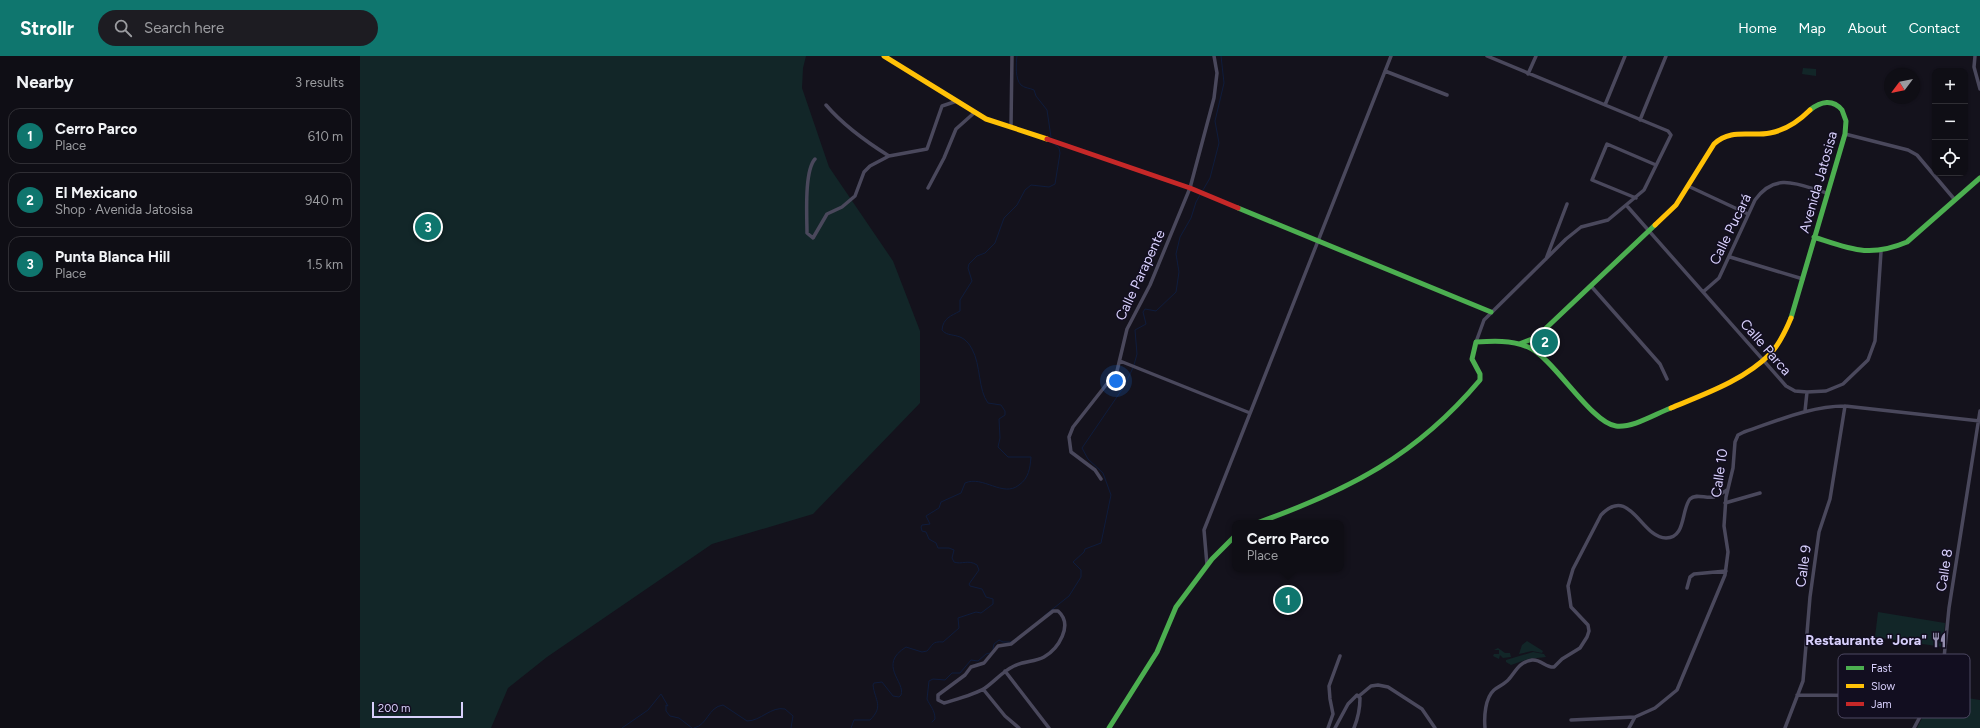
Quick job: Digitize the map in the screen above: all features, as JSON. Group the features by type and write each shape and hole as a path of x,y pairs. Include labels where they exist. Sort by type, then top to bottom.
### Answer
{"street":[{"path":"884,56 958,101 974,113 986,119 1190,188 1318,239 1491,312"},
{"path":"1010,126 1012,56"},
{"name":"Calle Parapente","path":"1101,479 1095,470 1071,452 1069,437 1075,424 1113,376 1120,361 1127,329 1150,285 1190,188 1214,98 1218,74 1214,56"},
{"path":"1207,565 1204,530 1391,56"},
{"path":"1265,520 1328,495 1379,468 1425,438 1456,410 1480,380 1480,374 1472,358 1482,323 1491,312 1566,239 1582,227 1604,222 1636,198 1644,190 1656,165 1670,133 1487,56"},
{"path":"1528,74 1536,56"},
{"path":"1605,106 1625,56"},
{"path":"1640,120 1666,56"},
{"path":"1975,56 1974,67 1980,89"},
{"path":"1385,71 1447,95"},
{"path":"815,159 812,162 809,179 807,220 807,233 813,238 829,212 842,207 855,196 867,169 889,156 927,149 942,106 958,101"},
{"name":"Avenida Jatosisa","path":"1476,342 1519,344 1529,348 1543,358 1600,418 1615,426 1631,424 1712,390 1747,373 1763,361 1783,336 1803,279 1845,134 1846,118 1842,110 1833,103 1821,102 1814,106 1800,119 1772,132 1758,135 1733,133 1719,139 1714,144 1676,205 1543,331 1532,339 1519,344"},
{"path":"826,105 841,122 865,141 889,156"},
{"path":"928,188 944,158 956,129 974,113"},
{"path":"1845,134 1908,150 1917,155 1956,200"},
{"path":"1636,198 1592,180 1607,144 1656,165"},
{"path":"1814,237 1866,252 1881,252 1907,242 1980,178"},
{"name":"Calle Pucará","path":"1703,292 1719,278 1730,257 1748,214 1762,190 1779,182 1788,182 1827,193"},
{"path":"1688,186 1748,214"},
{"path":"1546,259 1567,204"},
{"name":"Calle Parca","path":"1627,206 1788,388 1807,392 1826,391 1843,384 1868,360 1875,341 1881,252"},
{"path":"1730,257 1803,279"},
{"path":"1591,286 1660,364 1667,379"},
{"path":"1543,331 1540,344 1543,358"},
{"path":"1120,361 1250,413"},
{"path":"1805,411 1807,392"},
{"name":"Calle 10","path":"1635,717 1654,708 1677,690 1726,571 1728,552 1724,526 1726,503 1735,442 1738,436 1744,432 1805,411 1826,406 1845,406 1979,421"},
{"name":"Calle 9","path":"1785,728 1803,676 1810,597 1819,532 1830,499 1845,406"},
{"name":"Calle 8","path":"1944,654 1949,608 1980,411"},
{"path":"1485,728 1489,697 1495,689 1507,681 1518,667 1528,661 1535,660 1551,668 1554,667 1562,658 1580,648 1587,637 1589,631 1588,625 1571,607 1568,586 1573,569 1601,515 1605,511 1616,506 1625,507 1632,511 1658,536 1668,538 1676,534 1681,527 1691,498 1697,496 1713,497 1728,490"},
{"path":"1726,503 1760,493"},
{"path":"1109,728 1157,652 1176,607 1207,565 1232,539"},
{"path":"1687,588 1690,577 1694,574 1726,571"},
{"path":"1052,611 1060,612 1064,624 1064,631 1055,647 1044,657 1014,666 1005,671 983,689 944,703 940,702 937,698 940,692 965,675 971,667 984,663 998,646 1012,644 1052,611"},
{"path":"1328,728 1333,714 1329,686 1340,656"},
{"path":"1005,671 1048,727"},
{"path":"1335,728 1351,699 1359,696 1371,686 1378,685 1388,687 1422,709 1435,728"},
{"path":"983,689 1005,716 1019,728"},
{"path":"1797,695 1838,695"},
{"path":"1354,728 1358,717 1359,696"},
{"path":"1571,720 1635,717"},
{"path":"1629,728 1635,717"},
{"name":"Calle 8","path":"1914,728 1919,718"}],"green space":[{"path":"360,56 806,56 803,68 802,88 829,167 893,261 920,331 920,403 813,514 712,544 547,657 508,688 491,728 360,728"},
{"path":"1803,68 1816,69 1816,76 1802,74"},
{"path":"1878,612 1945,623 1943,647 1875,637"},
{"path":"1527,641 1543,651 1542,653 1532,651 1519,654 1522,645"},
{"path":"1498,648 1505,653 1510,653 1511,657 1503,658 1500,655 1499,659 1493,656 1494,654 1499,654 1499,650 1494,650"},
{"path":"1533,652 1544,654 1546,657 1528,659 1511,665 1506,662 1506,660"},
{"path":"1970,698 1980,700 1980,728 1917,728 1922,718 1970,718"}],"waterway":[{"path":"1017,56 1016,71 1019,82 1024,87 1034,90 1036,96 1047,110 1051,137"},
{"path":"1203,190 1210,178 1219,143 1215,121 1224,83 1221,56"},
{"path":"851,728 854,720 870,720 877,711 878,703 874,691 874,683 882,682 893,696 899,697 901,695 900,685 894,673 893,667 894,660 906,647 922,652 927,651 933,644 943,642 959,628 958,618 976,612 981,613 993,604 993,599 986,597 982,589 970,586 969,584 979,570 977,565 971,562 954,562 952,558 954,550 949,548 938,548 936,543 929,539 926,532 922,531 921,527 922,525 930,524 926,516 939,508 941,502 961,493 965,483 972,481 979,482 1006,489 1019,485 1027,476 1031,457 1008,457 998,447 1000,438 999,419 1005,415 1005,411 1001,405 988,403 985,398 975,355 968,343 964,339 945,333 942,330 946,320 960,311 960,300 972,281 968,268 969,264 977,256 985,253 995,243 1004,218 1017,205 1025,190 1031,185 1049,187 1055,184 1060,153 1059,148 1052,142"},
{"path":"1134,365 1137,354 1135,330 1146,324 1143,312 1145,309 1156,311 1176,292 1179,272 1176,254 1180,237 1191,218 1200,195"},
{"path":"1044,616 1069,596 1081,577 1081,570 1073,562 1084,552 1085,549 1101,543 1111,495 1103,473 1088,459 1082,448 1123,388 1133,368"},
{"path":"993,649 994,644 999,640 1003,642 1011,642"},
{"path":"932,722 935,719 935,716 927,699 929,681 933,679 945,680 952,673 960,673 971,660 978,661 986,654 990,653"},
{"path":"622,728 648,710 661,694 668,706 666,705 666,711 670,716 679,718 692,728"},
{"path":"694,728 699,726 714,709 723,705 747,721 757,719 771,711 785,709 793,716 791,728"}],"traffic: fast":[{"path":"1791,318 1845,134 1846,121 1842,110 1838,106 1827,102 1810,110"},
{"path":"1814,237 1860,250 1871,251 1894,247 1907,242 1980,178"},
{"path":"1238,208 1491,312"},
{"path":"1519,344 1532,339 1543,331 1655,225"},
{"path":"1543,331 1540,344 1543,357"},
{"path":"1265,520 1322,497 1379,468 1406,450 1431,430 1456,407 1480,380 1480,374 1472,359 1476,342 1509,342 1528,347 1538,353 1549,363 1595,414 1606,422 1616,426 1637,423 1671,408"},
{"path":"1109,728 1157,652 1176,607 1212,559 1232,539"}],"traffic: slow":[{"path":"884,56 986,119 1047,139"},
{"path":"1655,225 1676,205 1714,144 1720,139 1727,136 1741,134 1763,134 1776,132 1792,124 1810,110"},
{"path":"1671,408 1737,379 1761,363 1777,345 1791,318"}],"traffic: jam":[{"path":"1047,139 1190,188 1238,208"}],"place":[{"name":"Punta Blanca Hill","path":"428,227"},
{"name":"El Mexicano","path":"1545,342"},
{"name":"Cerro Parco","path":"1288,600"},
{"name":"Restaurante \"Jora\"","path":"1939,640"}]}
